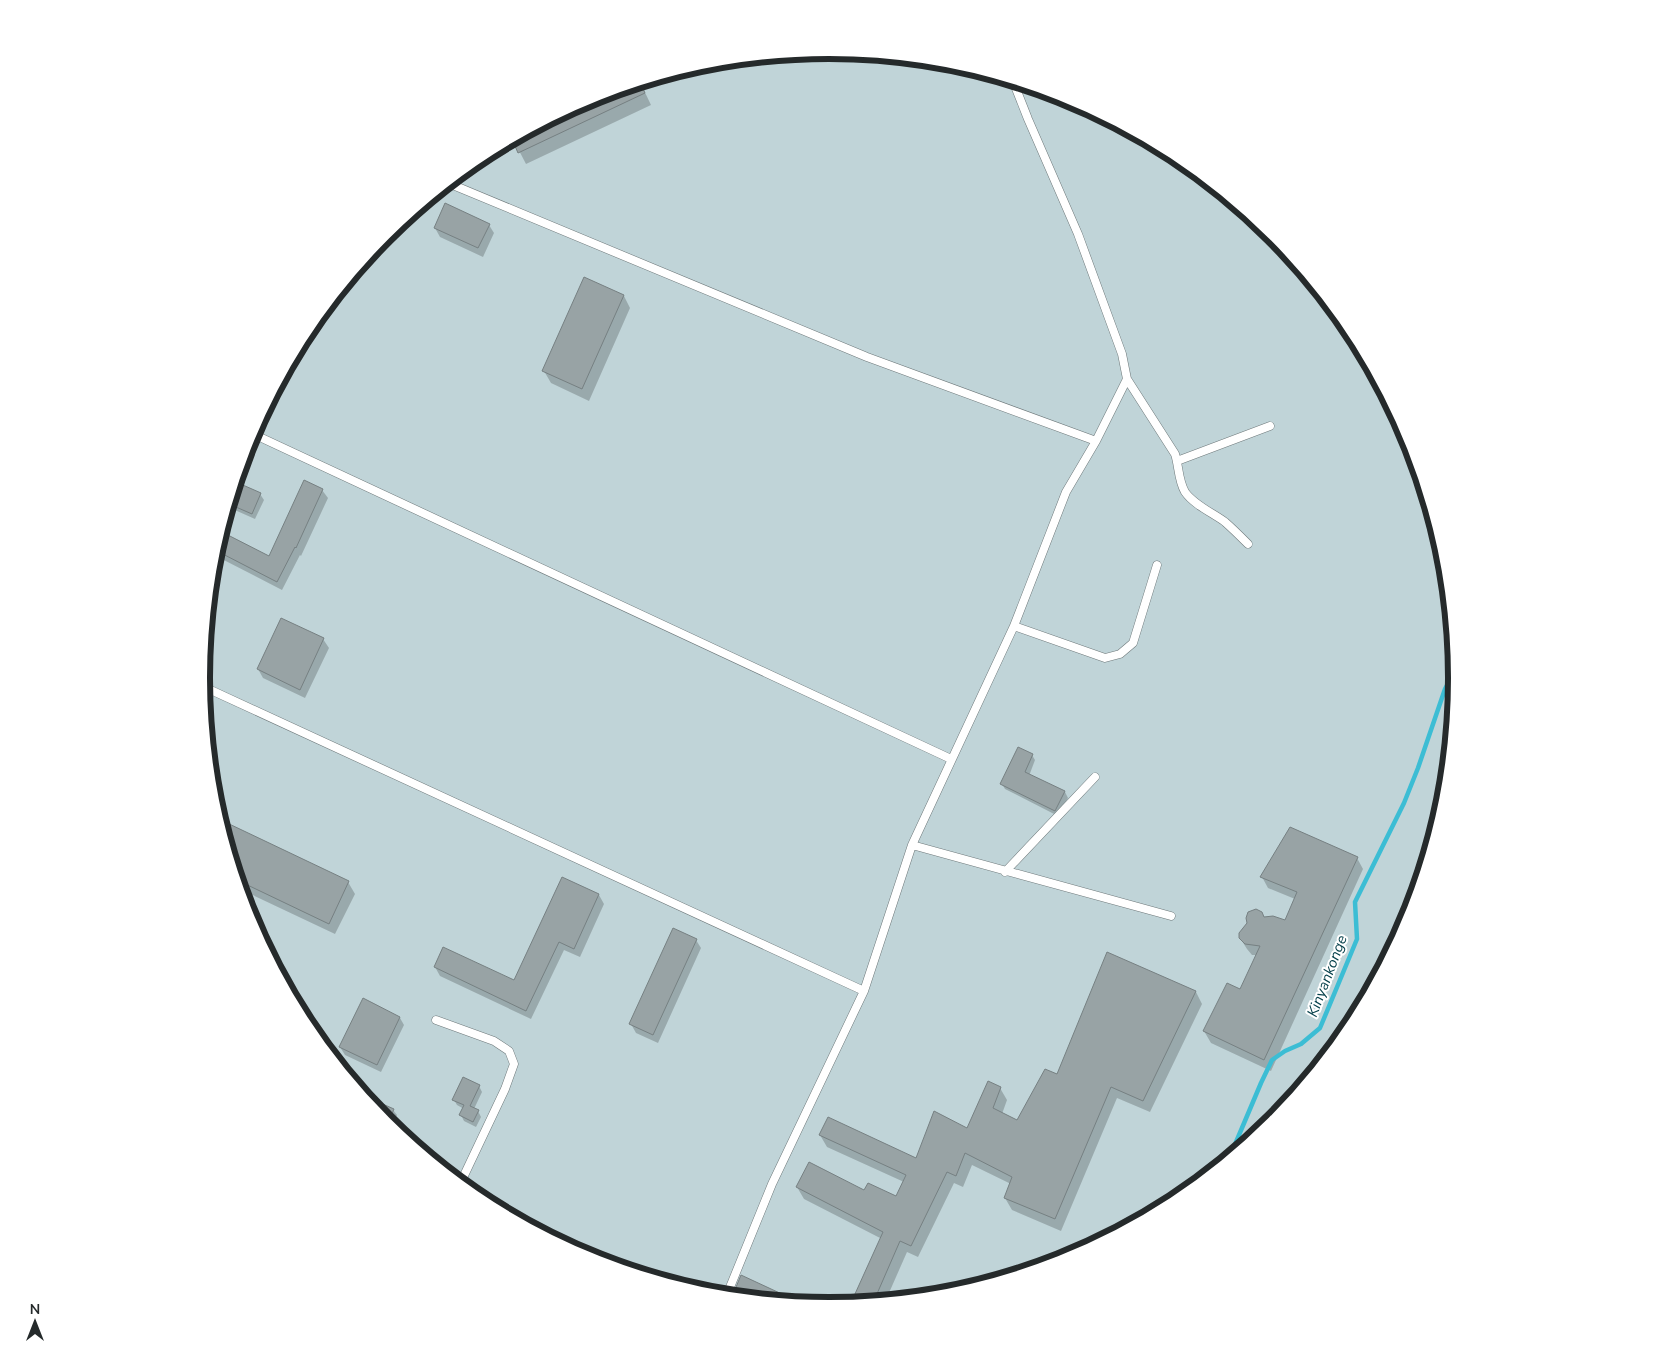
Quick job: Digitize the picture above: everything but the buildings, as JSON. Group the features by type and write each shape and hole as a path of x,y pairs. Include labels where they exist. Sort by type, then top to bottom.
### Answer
{"lane":[{"path":"1016,88 1078,234 1122,354 1127,379 1178,461 1178,470 1185,492 1198,504 1226,523 1248,544"},
{"path":"454,186 867,358 1096,441"},
{"path":"729,1290 772,1184 864,992 912,846 1014,626 1066,492 1096,441 1127,379"},
{"path":"1178,461 1270,426"},
{"path":"259,437 951,759"},
{"path":"1014,626 1105,658 1120,654 1133,643 1156,565"},
{"path":"210,690 864,992"},
{"path":"1005,872 1095,777"},
{"path":"912,846 1171,916"},
{"path":"436,1020 494,1041 509,1051 514,1064 505,1089 463,1178"}],"shaded area":[{"path":"789,60 870,60 910,64 990,80 1029,92 1067,106 1139,142 1174,163 1238,213 1268,240 1321,301 1345,334 1385,404 1402,441 1428,518 1444,598 1448,638 1448,719 1444,759 1428,839 1416,878 1402,916 1366,988 1345,1023 1295,1087 1268,1117 1207,1170 1174,1194 1104,1234 1067,1251 990,1277 910,1293 870,1297 789,1297 749,1293 669,1277 630,1265 592,1251 520,1215 485,1194 421,1144 391,1117 338,1056 314,1023 274,953 257,916 231,839 215,759 211,719 211,638 215,598 231,518 243,479 257,441 293,369 314,334 364,270 391,240 452,187 485,163 555,123 592,106 669,80 749,64"}],"waterway":[{"name":"Kinyankonge","path":"1234,1148 1272,1060 1285,1051 1301,1044 1320,1028 1357,939 1355,902 1404,803 1449,681"}]}
